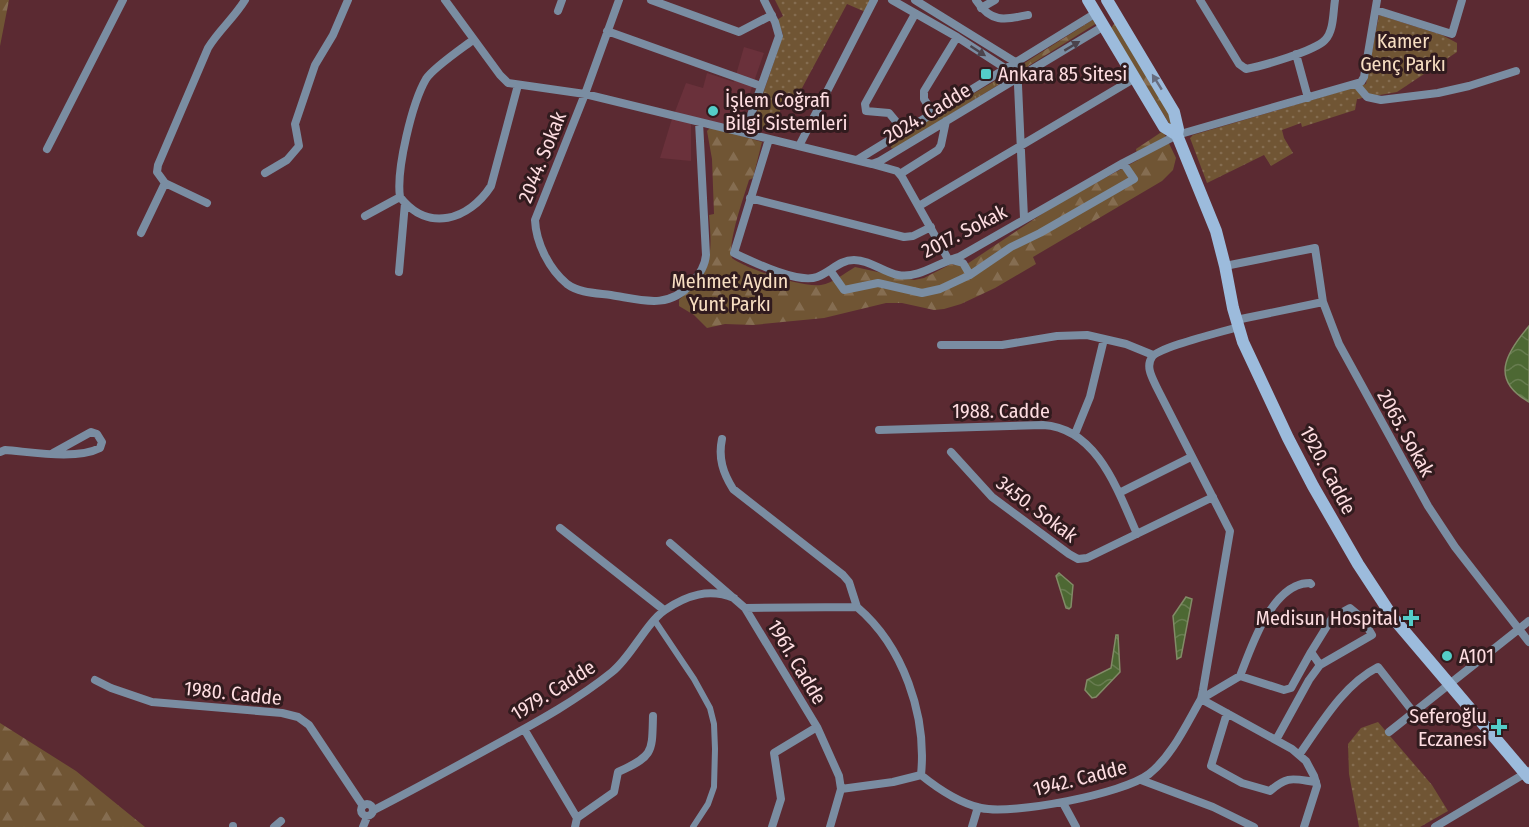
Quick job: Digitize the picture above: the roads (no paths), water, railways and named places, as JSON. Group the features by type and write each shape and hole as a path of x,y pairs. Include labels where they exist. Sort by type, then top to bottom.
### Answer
{"main road":[{"name":"1920. Cadde","path":"1088,0 1164,127 1177,135"},
{"name":"1920. Cadde","path":"1108,2 1168,100 1177,123 1177,135 1210,213 1225,266 1237,324 1288,438 1349,549 1394,619 1528,774"},
{"path":"1096,13 1108,2"},
{"path":"1104,26 1117,18"}],"street":[{"path":"47,149 123,0"},
{"path":"207,203 165,183 157,172 158,165 208,48 244,0"},
{"path":"265,173 287,160 298,146 295,124 315,65 333,35 348,0"},
{"path":"402,200 428,219 442,219 465,211 484,196 491,186 518,85 505,80 445,0"},
{"path":"558,11 562,0"},
{"name":"2044. Sokak","path":"619,0 535,220 535,233 556,273 568,285 581,291 647,301 666,301 686,290 703,268 706,241 699,122"},
{"path":"651,0 739,32 772,15"},
{"path":"745,132 779,36 764,0"},
{"path":"799,146 874,0"},
{"path":"892,0 957,37 1018,78"},
{"path":"915,0 1017,63 1024,218"},
{"path":"976,0 981,8 994,18 1009,19 1028,15"},
{"path":"981,8 995,0"},
{"path":"1200,0 1236,59 1246,69 1296,54 1326,40 1330,33 1335,0"},
{"path":"1462,0 1452,34 1377,5 1364,77 1356,84 1367,97 1380,100 1448,91 1516,71"},
{"name":"2024. Cadde","path":"857,160 1096,13"},
{"path":"904,131 889,113 866,111 865,104 915,14"},
{"name":"2024. Cadde","path":"518,85 585,94 872,164 1104,26"},
{"path":"607,31 761,86"},
{"path":"933,113 924,99 924,91 957,37"},
{"path":"399,272 402,200 398,187 402,157 417,98 427,77 473,40"},
{"path":"1296,54 1308,98"},
{"path":"919,206 1135,78"},
{"name":"2017. Sokak","path":"769,139 734,253 769,269 810,279 831,270 841,262 853,260 864,261 897,275 913,276 959,256 1177,135 1356,84"},
{"path":"900,174 938,150 941,146 945,121"},
{"path":"883,144 890,155 886,168"},
{"path":"831,270 844,290 878,283 922,293 940,289 970,275 1011,247 1134,180 1123,163"},
{"path":"872,164 897,171 900,174 948,259 963,263 970,275"},
{"path":"141,233 165,183"},
{"path":"750,198 904,237 913,236 931,227"},
{"path":"365,216 402,200"},
{"name":"2065. Sokak","path":"1225,266 1315,248 1323,302 1339,344 1428,506 1455,547 1529,642"},
{"path":"941,345 1002,345 1057,336 1087,335 1126,344 1153,355 1164,349 1237,324 1323,302"},
{"path":"1075,434 1090,398 1104,339"},
{"name":"1942. Cadde","path":"921,775 954,796 978,807 1009,809 1063,803 1141,780 1166,756 1200,699 1205,682 1230,531 1150,375 1149,364 1153,355"},
{"name":"1988. Cadde","path":"879,430 1043,425 1065,429 1075,434 1095,454 1119,493 1137,534"},
{"path":"0,452 5,450 53,453 91,453 100,448 102,442 97,434 91,432 53,453"},
{"path":"722,439 719,453 723,469 733,489 843,574 849,582 857,607 870,618 887,641 910,689 923,747 921,775 894,782 841,789 830,827"},
{"name":"3450. Sokak","path":"951,452 992,497 1074,557 1087,558 1213,497"},
{"path":"1119,493 1191,457"},
{"path":"560,528 664,610"},
{"name":"1961. Cadde","path":"670,543 745,608 817,727 839,776 841,789"},
{"path":"1200,699 1240,676 1253,644 1278,598 1296,586 1310,582 1311,584"},
{"name":"1979. Cadde","path":"374,810 524,729 583,693 614,671 664,610 690,597 706,593 720,593 734,598"},
{"path":"745,608 857,607"},
{"path":"1240,676 1284,690 1291,688 1332,618 1350,608 1362,618 1372,635 1320,665 1309,680 1276,740"},
{"path":"655,621 680,656 710,708 714,724 716,749 714,787 708,804 693,827"},
{"path":"1389,732 1529,621"},
{"path":"1311,652 1320,665"},
{"path":"1299,755 1344,695 1365,674 1378,667 1414,713"},
{"name":"1980. Cadde","path":"95,680 152,702 282,713 298,717 309,725 363,806"},
{"path":"1200,699 1276,740 1306,761 1317,786 1304,827"},
{"path":"1227,713 1211,766 1242,783 1270,791 1281,781 1292,779 1316,782"},
{"path":"524,729 576,823 614,792 618,772 649,753 652,747 653,716"},
{"path":"772,827 781,799 774,753 817,727"},
{"path":"1435,827 1528,774"},
{"path":"1141,780 1213,807 1254,827"},
{"path":"1063,803 1076,827"},
{"path":"363,827 367,817 371,816 374,810 369,804 363,806 361,812 367,817"},
{"path":"972,827 978,807"}],"water":[{"path":"1529,326 1529,402 1509,385 1505,366 1513,347"},
{"path":"1059,573 1073,585 1069,609 1066,608 1056,576"},
{"path":"1186,597 1192,599 1181,657 1177,659 1173,616"},
{"path":"1116,635 1118,635 1120,672 1096,697 1092,698 1085,690 1087,680 1111,668"}],"place":[{"name":"Ankara 85 Sitesi","path":"986,74"},
{"name":"İşlem Coğrafi Bilgi Sistemleri","path":"713,111"},
{"name":"Medisun Hospital","path":"1411,618"},
{"name":"A101","path":"1447,656"},
{"name":"Seferoğlu Eczanesi","path":"1499,727"}],"park label":[{"name":"Kamer Genç Parkı","path":"1403,52"},
{"name":"Mehmet Aydın Yunt Parkı","path":"730,292"}]}
